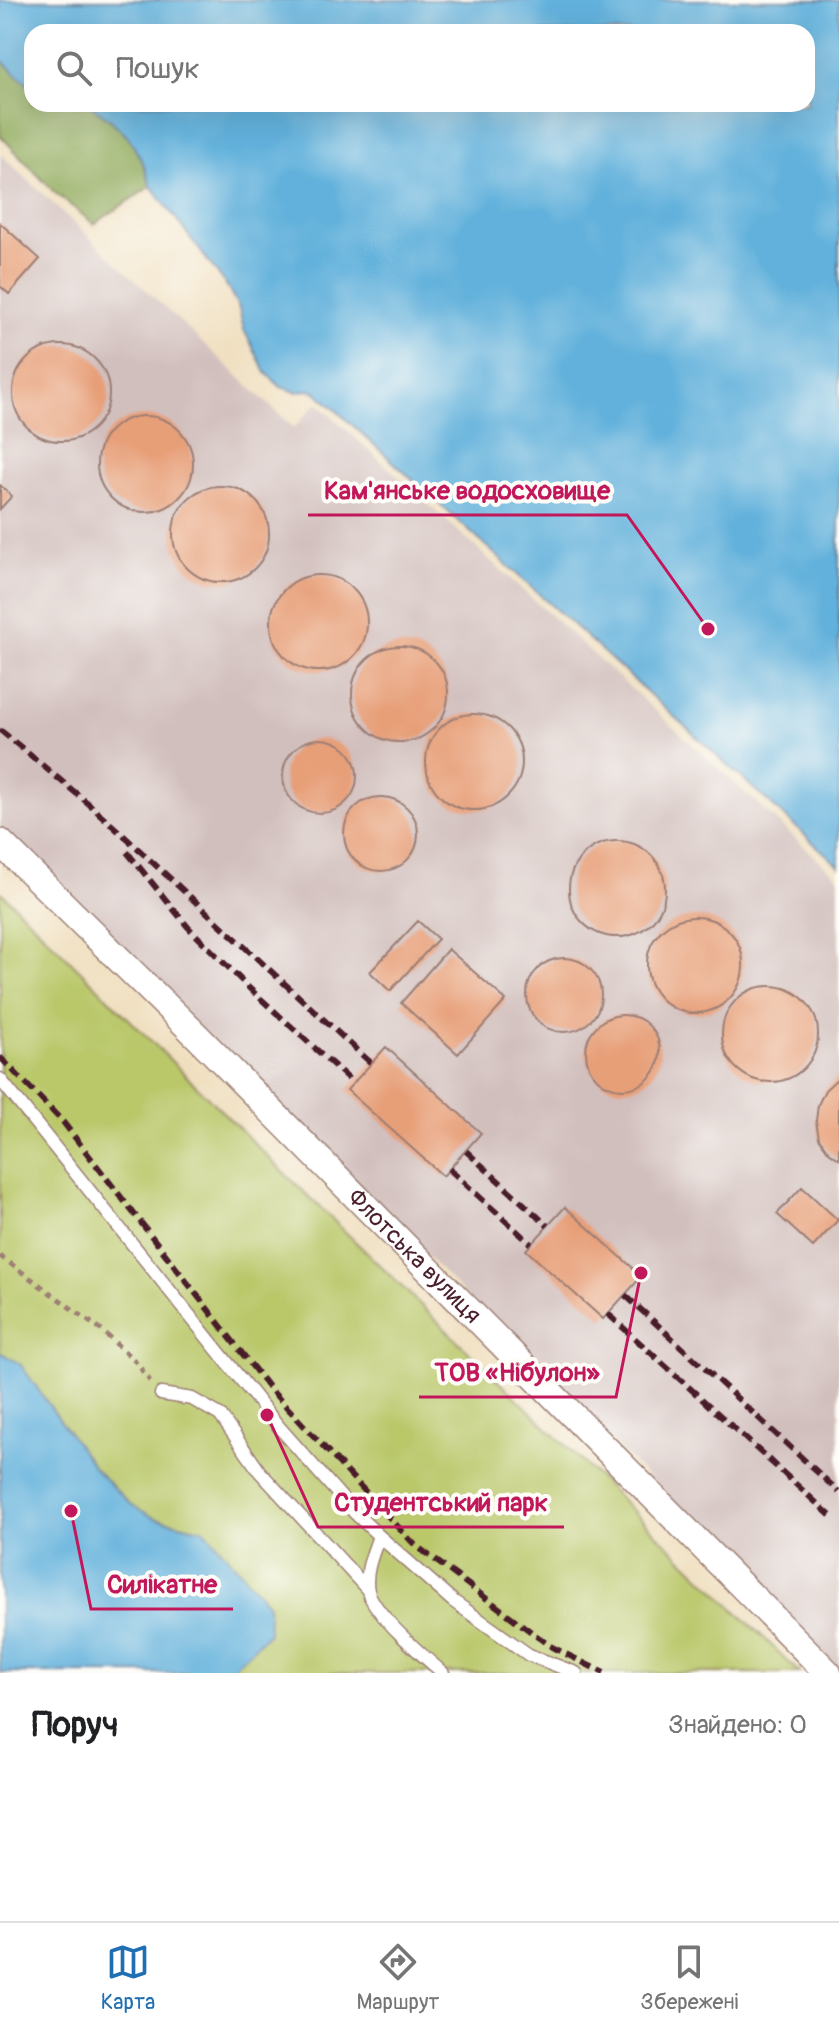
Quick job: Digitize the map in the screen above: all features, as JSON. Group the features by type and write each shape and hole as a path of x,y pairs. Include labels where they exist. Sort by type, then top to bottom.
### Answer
{"street":[{"name":"Флотська вулиця","path":"0,842 197,1036 828,1673"}],"lane":[{"path":"0,1079 279,1427 355,1513 453,1601 529,1655 576,1673"},
{"path":"161,1394 192,1399 220,1415 260,1472 367,1589 376,1607 443,1673"},
{"path":"367,1589 369,1567 379,1536"}],"path":[{"path":"0,1256 101,1330 135,1361 161,1394"}],"shaded area":[{"path":"0,154 294,428 317,403 839,878 839,1669 0,829"}],"green space":[{"path":"0,59 24,81 24,112 101,112 129,138 151,186 94,224 54,192 0,135"},
{"path":"0,891 268,1157 800,1673 0,1673"}],"water":[{"path":"0,0 839,0 839,866 316,392 296,392 281,387 266,373 244,330 239,308 227,286 151,186 129,138 100,112 815,112 815,24 24,24 24,81 0,59"},
{"path":"0,1352 20,1364 94,1468 130,1504 155,1518 205,1530 268,1604 269,1633 227,1673 0,1673"}],"building":[{"path":"0,223 40,259 9,294 0,286"},
{"path":"61,345 79,349 95,359 105,375 109,393 105,411 95,427 79,437 61,441 43,437 27,427 17,411 13,393 17,375 27,359 43,349"},
{"path":"145,416 163,420 179,430 189,446 193,464 189,482 179,498 163,508 145,512 127,508 111,498 101,482 97,464 101,446 111,430 127,420"},
{"path":"0,485 12,496 0,509"},
{"path":"221,486 239,490 255,500 265,516 269,534 265,552 255,568 239,578 221,582 203,578 187,568 177,552 173,534 177,516 187,500 203,490"},
{"path":"319,575 337,579 353,589 363,605 367,623 363,641 353,657 337,667 319,671 301,667 285,657 275,641 271,623 275,605 285,589 301,579"},
{"path":"400,646 418,650 434,660 444,676 448,694 444,712 434,728 418,738 400,742 382,738 366,728 356,712 352,694 356,676 366,660 382,650"},
{"path":"474,714 492,718 508,728 518,744 522,762 518,780 508,796 492,806 474,810 456,806 440,796 430,780 426,762 430,744 440,728 456,718"},
{"path":"320,739 334,742 346,750 354,762 357,776 354,790 346,802 334,810 320,813 306,810 294,802 286,790 283,776 286,762 294,750 306,742"},
{"path":"381,797 395,800 407,808 415,820 418,834 415,848 407,860 395,868 381,871 367,868 355,860 347,848 344,834 347,820 355,808 367,800"},
{"path":"617,841 635,845 651,855 661,871 665,889 661,907 651,923 635,933 617,937 599,933 583,923 573,907 569,889 573,871 583,855 599,845"},
{"path":"695,917 713,921 729,931 739,947 743,965 739,983 729,999 713,1009 695,1013 677,1009 661,999 651,983 647,965 651,947 661,931 677,921"},
{"path":"418,921 438,939 390,991 370,972"},
{"path":"448,949 506,1000 458,1054 401,1003"},
{"path":"564,958 578,961 590,969 598,981 601,995 598,1009 590,1021 578,1029 564,1032 550,1029 538,1021 530,1009 527,995 530,981 538,969 550,961"},
{"path":"770,986 788,990 804,1000 814,1016 818,1034 814,1052 804,1068 788,1078 770,1082 752,1078 736,1068 726,1052 722,1034 726,1016 736,1000 752,990"},
{"path":"623,1015 637,1018 649,1026 657,1038 660,1052 657,1066 649,1078 637,1086 623,1089 609,1086 597,1078 589,1066 586,1052 589,1038 597,1026 609,1018"},
{"path":"386,1047 481,1133 443,1176 347,1090"},
{"path":"839,1077 839,1159 829,1152 819,1138 816,1121 818,1105 825,1090"},
{"path":"802,1187 838,1220 813,1247 777,1214"},
{"path":"565,1207 642,1276 603,1319 526,1250"}],"railway":[{"path":"0,730 89,804 371,1063"},
{"path":"127,852 188,927 249,988 353,1083"},
{"path":"0,1057 63,1122 269,1388 415,1545 550,1646 604,1673"},
{"path":"466,1151 548,1226"},
{"path":"449,1169 531,1244"},
{"path":"625,1295 839,1492"},
{"path":"608,1314 832,1517"}],"place":[{"name":"Кам'янське водосховище","path":"708,629"},
{"name":"ТОВ «Нібулон»","path":"641,1273"},
{"name":"Студентський парк","path":"267,1415"},
{"name":"Силікатне","path":"71,1511"}]}
